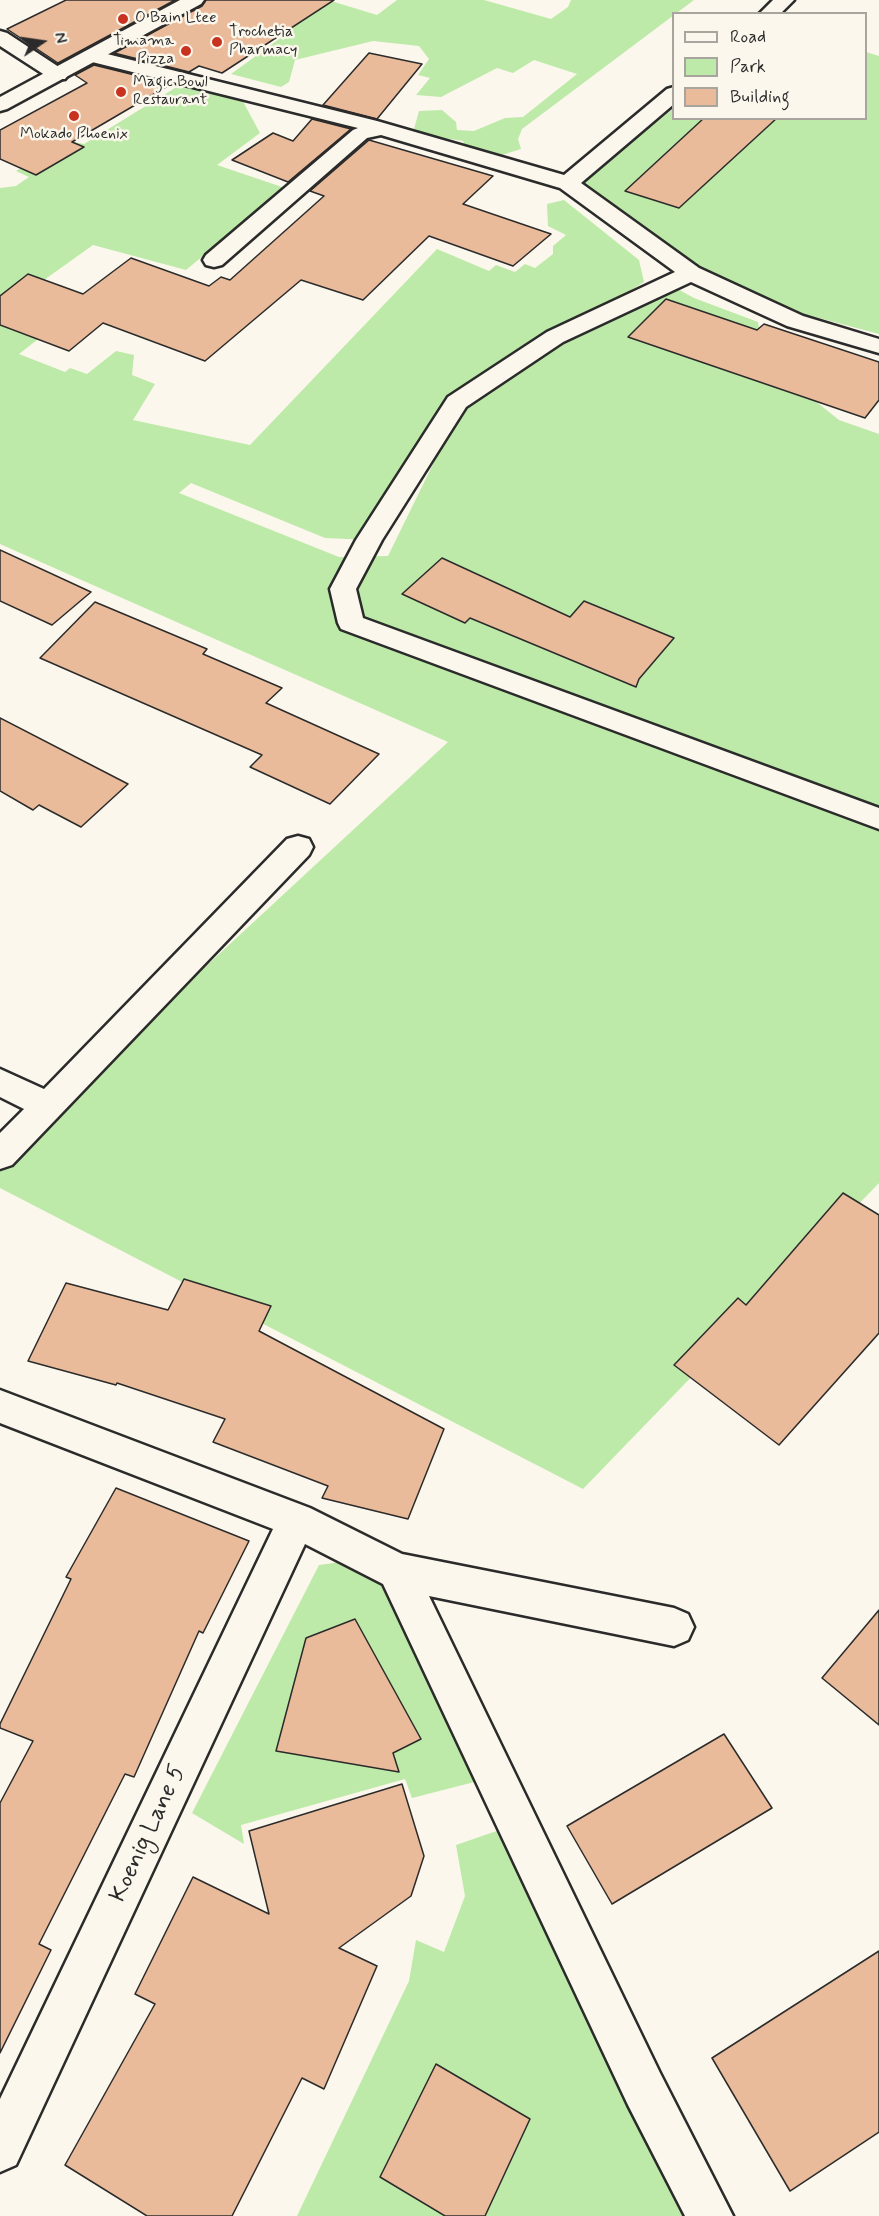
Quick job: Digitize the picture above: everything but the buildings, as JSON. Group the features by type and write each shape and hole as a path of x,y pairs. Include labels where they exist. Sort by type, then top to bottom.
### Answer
{"street":[{"path":"0,105 194,0"},
{"path":"770,12 784,0"},
{"path":"0,37 58,75"},
{"path":"91,56 227,88 568,183 692,273 795,321 879,346"},
{"path":"568,183 672,95"},
{"path":"214,260 360,134 380,129"},
{"path":"692,273 555,337 457,402 369,540 343,589 351,623 879,819"},
{"path":"0,1155 298,847"},
{"path":"0,1082 48,1106"},
{"path":"0,1406 297,1520 397,1571 674,1627"},
{"name":"Koenig Lane 5","path":"0,2149 297,1520"},
{"path":"397,1571 644,2090 710,2216"}],"green space":[{"path":"397,0 484,0 551,19 568,7 571,0 694,0 678,12 672,12 672,16 522,129 518,139 521,149 502,155 467,152 463,141 432,136 414,129 419,111 442,110 456,122 457,130 474,131 505,118 523,117 577,74 534,60 513,73 497,68 441,97 416,95 430,78 418,75 429,59 419,46 373,41 295,60 289,82 281,87 231,74 293,29 230,7 331,1 377,15"},
{"path":"867,52 879,56 879,334 707,288 572,190 672,110 672,120 867,120"},
{"path":"196,84 240,96 260,133 217,165 285,188 186,270 93,245 30,290 0,297 0,188 16,186 29,177 16,171 44,154 60,139 84,144 175,88"},
{"path":"564,200 639,260 644,282 451,401 369,540 325,538 191,483 179,493 339,557 388,556 461,407 565,339 663,281 694,298 758,322 764,360 839,420 879,434 879,1183 583,1489 0,1188 0,1157 448,742 0,544 0,306 55,326 19,354 65,372 70,368 87,374 116,351 134,355 132,375 155,384 133,420 250,445 437,249 489,271 496,265 515,272 525,264 535,268 553,254 553,246 566,235 548,226 547,204"},
{"path":"349,1561 390,1590 486,1779 412,1798 405,1779 241,1825 244,1844 192,1813 319,1565"},
{"path":"517,1824 710,2216 297,2216 409,1981 416,1940 444,1952 465,1896 456,1845"}],"place":[{"name":"O Bain Ltee","path":"123,19"},
{"name":"Trochetia Pharmacy","path":"217,42"},
{"name":"Timama Pizza","path":"186,51"},
{"name":"Magic Bowl Restaurant","path":"121,92"},
{"name":"Mokado Phoenix","path":"74,116"}]}
